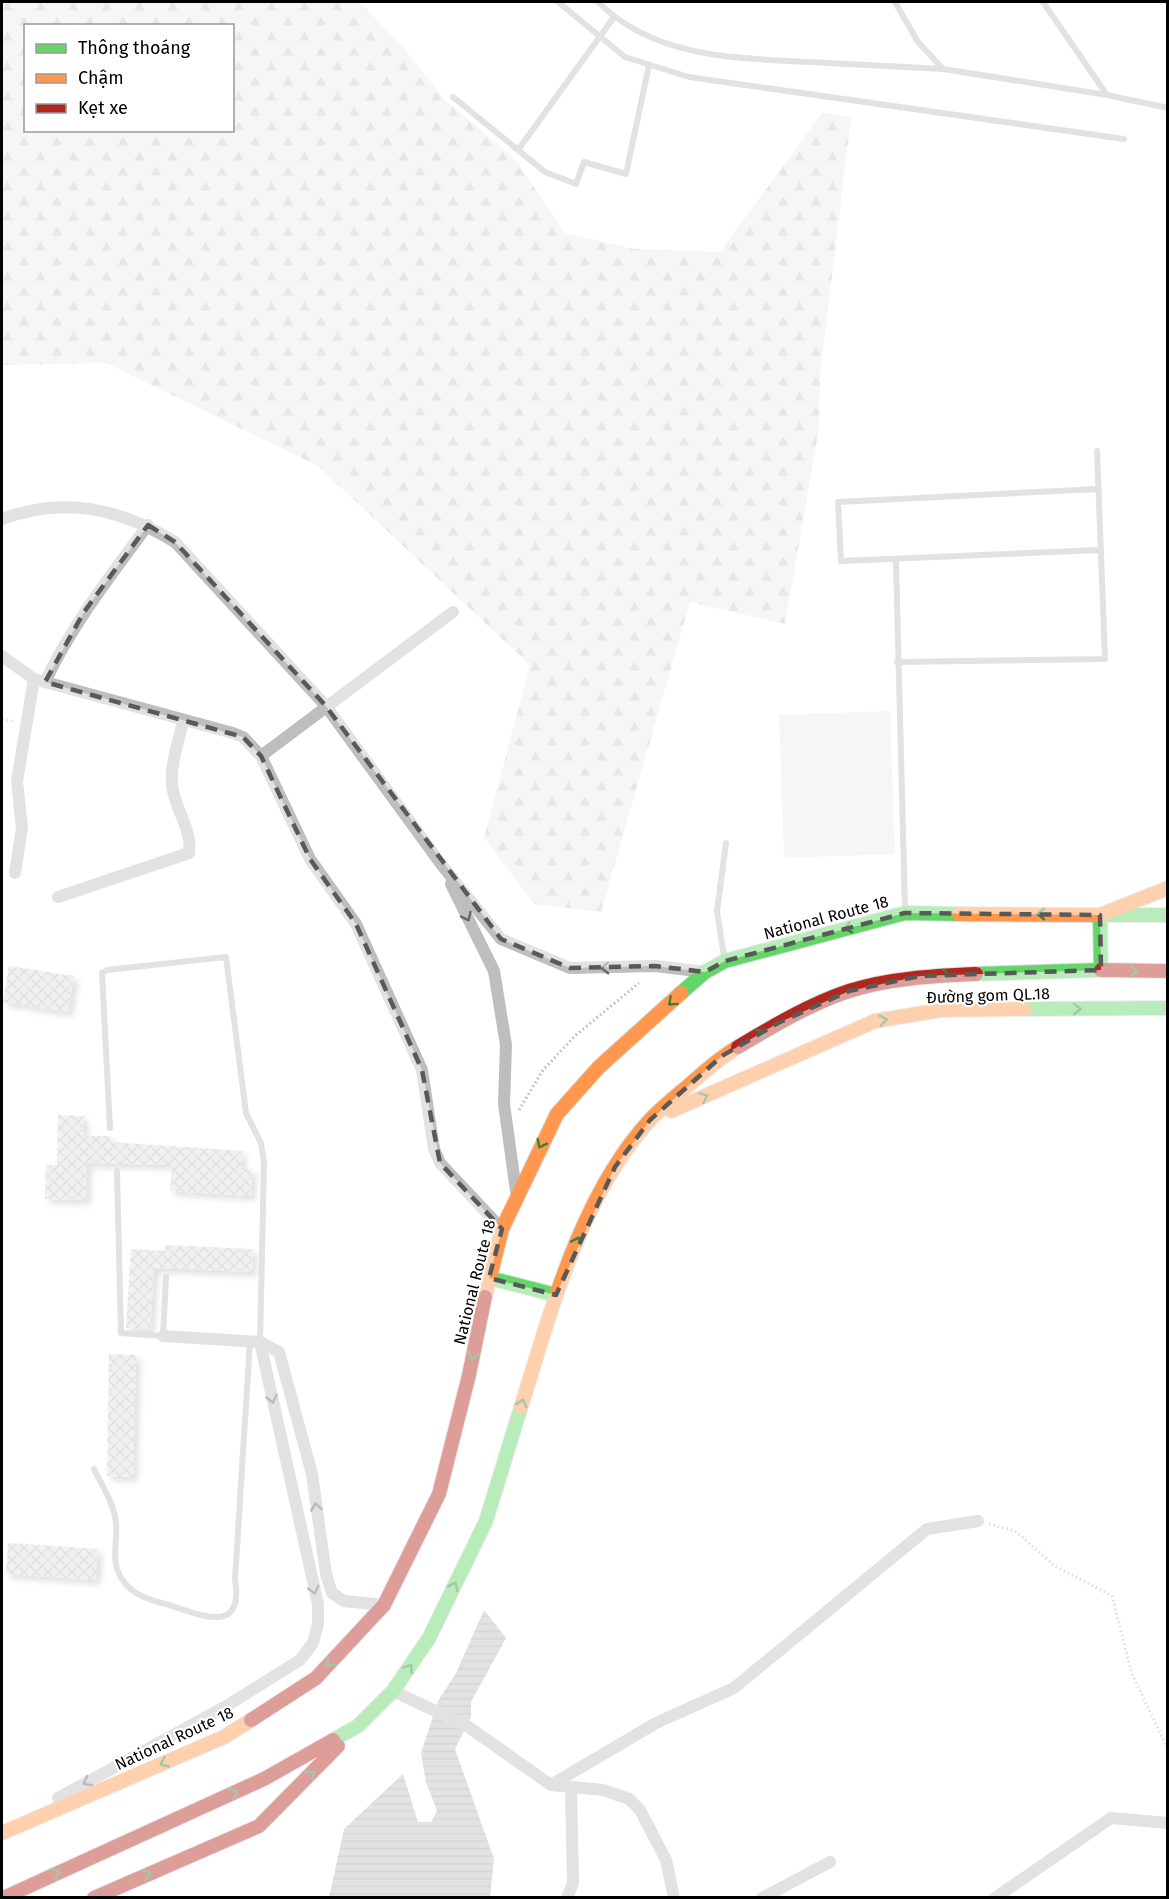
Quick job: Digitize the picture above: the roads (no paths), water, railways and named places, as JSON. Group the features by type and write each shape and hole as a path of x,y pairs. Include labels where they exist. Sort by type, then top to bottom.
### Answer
{"main road":[{"path":"1101,970 1100,915 1167,888"},
{"name":"National Route 18","path":"2,1831 224,1737 316,1678 384,1605 439,1494 502,1229 517,1193 557,1114 599,1067 705,972 725,961 906,913 1167,915"},
{"path":"94,1898 259,1826 393,1692 429,1638 486,1521 556,1295 597,1199 615,1167 650,1120 722,1056 778,1023 849,991 920,976 1101,970 1167,971"},
{"name":"Đường gom QL.18","path":"650,1120 875,1021 942,1010 1167,1008"},
{"path":"489,1278 556,1295"},
{"path":"3,1898 264,1779 358,1726"}],"street":[{"path":"2,519 28,509 61,506 103,511 147,525 175,542 325,705 441,864 501,939 570,968 655,966 705,972"},
{"path":"15,873 22,828 17,781 40,681 84,612 147,525"},
{"path":"261,756 325,705 453,612"},
{"path":"2,656 40,681 233,733 243,737 261,756 310,859 356,924 422,1070 434,1149 440,1163 502,1229"},
{"path":"58,897 189,853 189,841 172,788 183,721"},
{"path":"441,864 494,971 506,1046 504,1104 517,1193"},
{"path":"163,1336 255,1342 279,1352 312,1474 326,1574 332,1593 344,1601 384,1605"},
{"path":"2,1831 228,1705 300,1660 313,1643 318,1604 255,1342"},
{"path":"550,1785 656,1723 734,1688 927,1529 978,1521"},
{"path":"393,1692 467,1726 550,1785 571,1789 603,1790 619,1794 639,1810 666,1860 674,1898"},
{"path":"567,1898 573,1883 571,1789"},
{"path":"995,1898 1111,1818 1167,1823"},
{"path":"762,1898 830,1862"}],"lane":[{"path":"558,2 625,57 689,77 1124,139"},
{"path":"598,2 614,17 637,32 665,44 722,56 943,69 1107,95 1167,108"},
{"path":"896,2 918,42 943,69"},
{"path":"1043,2 1107,95"},
{"path":"518,150 614,17"},
{"path":"453,97 545,172 576,184 584,162 626,174 649,66"},
{"path":"897,662 1106,659 1097,451"},
{"path":"1098,489 838,502 841,561 896,561 1100,550"},
{"path":"896,561 897,662 906,913"},
{"path":"725,961 717,911 726,843"},
{"path":"94,1469 113,1509 116,1524 113,1554 118,1573 124,1584 139,1595 204,1617 216,1619 225,1616 236,1603 238,1594 235,1579 255,1342 264,1163 261,1143 246,1113 226,957 107,970 102,973 110,1128"},
{"path":"117,1171 120,1330 124,1334 163,1336 166,1277"}]}
